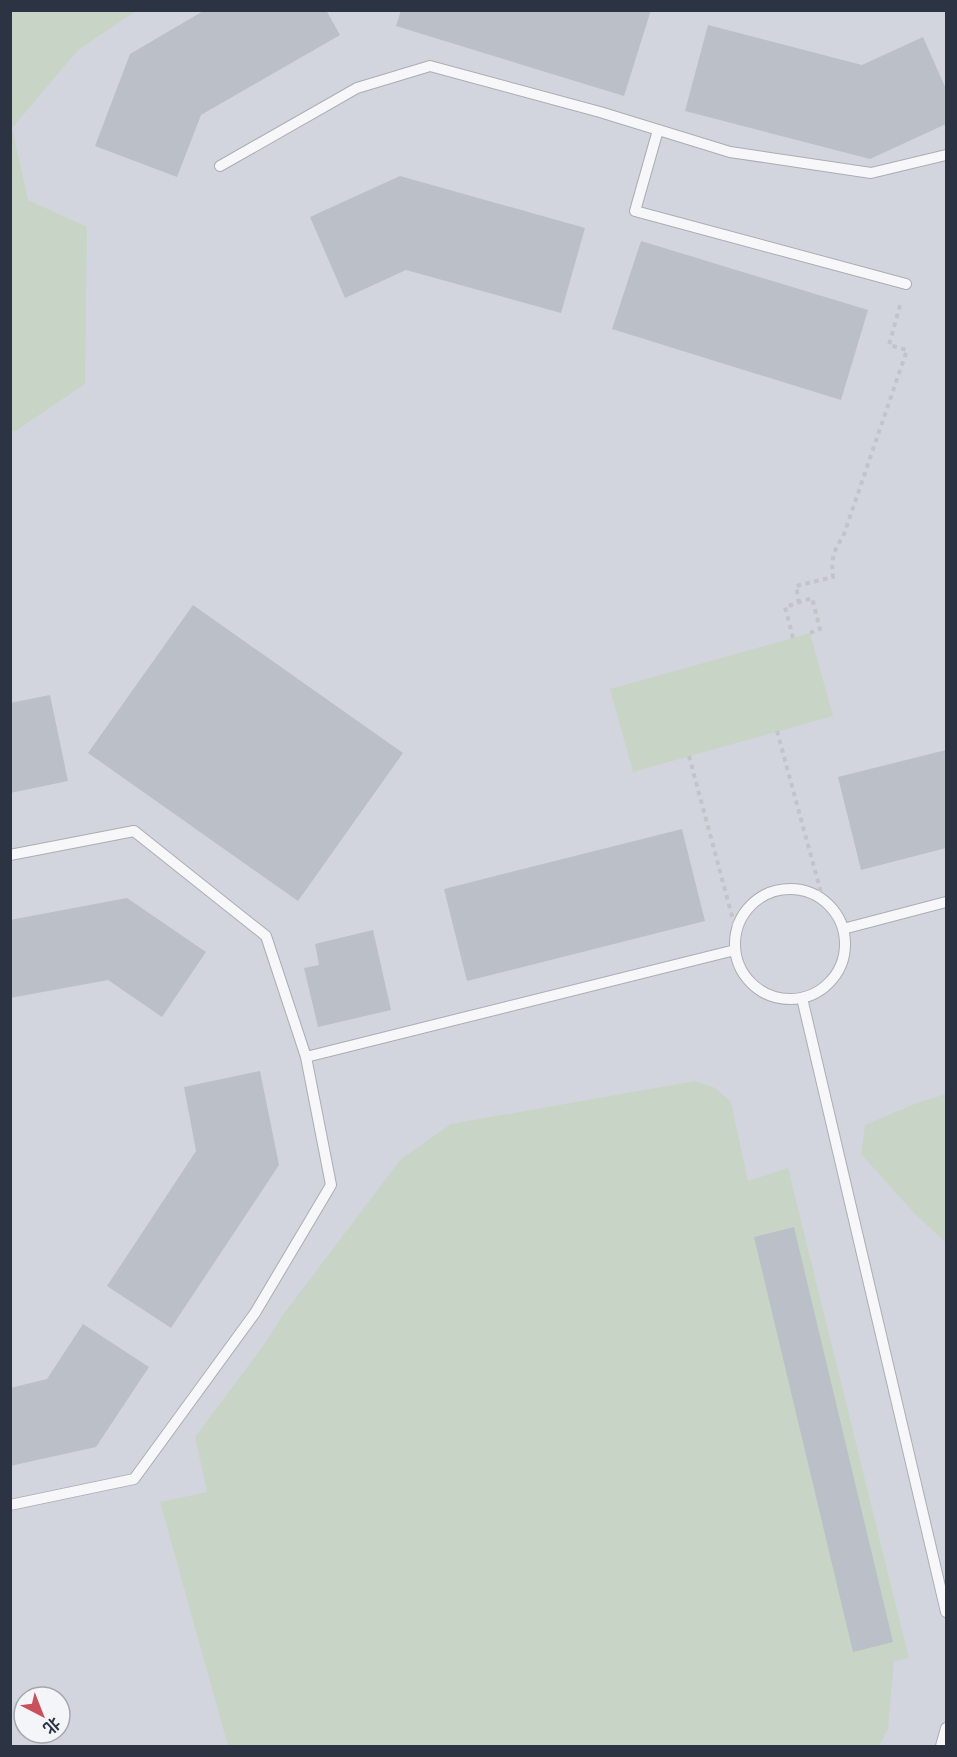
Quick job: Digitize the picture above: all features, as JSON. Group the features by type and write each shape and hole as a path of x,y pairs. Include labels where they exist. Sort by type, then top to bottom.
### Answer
{"lane":[{"path":"220,166 357,88 430,66 600,112 730,152 872,173 942,158 946,155"},
{"path":"658,130 635,211 906,284"},
{"path":"10,855 134,831 266,936 306,1057 331,1185 255,1313 134,1479 10,1505"},
{"path":"790,889 807,891 823,900 836,912 843,929 845,947 841,964 832,980 819,991 802,998 783,999 766,994 750,983 740,968 735,950 736,932 743,914 756,901 772,892 790,889"},
{"path":"843,929 946,902"},
{"path":"306,1057 735,950"},
{"path":"802,998 946,1612"},
{"path":"941,1746 946,1728"}],"path":[{"path":"799,603 796,586 833,578 831,562 834,549 843,537 907,350 889,345 906,284"},
{"path":"793,638 785,607 812,598 820,629 810,633"},
{"path":"777,731 823,900"},
{"path":"689,756 736,932"}],"shaded area":[{"path":"11,11 946,11 946,1746 11,1746"}],"green space":[{"path":"11,10 136,11 78,50 12,128 28,200 87,227 85,384 11,432"},
{"path":"810,633 833,716 633,772 610,689"},
{"path":"695,1081 715,1088 731,1102 748,1181 788,1168 909,1658 894,1661 888,1729 879,1746 228,1746 160,1502 207,1492 195,1437 266,1342 282,1316 401,1159 451,1124"},
{"path":"946,1094 946,1243 915,1214 861,1154 865,1125 917,1103"}],"building":[{"path":"205,10 326,10 340,35 201,115 177,177 95,146 130,54"},
{"path":"401,10 651,10 624,96 396,26"},
{"path":"708,25 862,65 923,37 946,89 946,124 870,159 685,111"},
{"path":"400,176 585,228 561,313 406,270 345,298 310,217"},
{"path":"641,241 868,310 841,400 612,329"},
{"path":"193,605 403,753 298,901 88,753"},
{"path":"50,695 68,781 10,793 10,703"},
{"path":"946,750 946,848 861,870 838,777"},
{"path":"682,829 705,921 467,981 444,889"},
{"path":"127,898 206,952 162,1017 108,980 10,998 10,920"},
{"path":"373,930 391,1010 318,1027 304,968 319,965 315,944"},
{"path":"260,1071 279,1165 171,1328 107,1286 196,1151 184,1087"},
{"path":"794,1227 893,1642 853,1652 754,1237"},
{"path":"83,1324 149,1367 96,1447 10,1466 10,1388 47,1379"}]}
